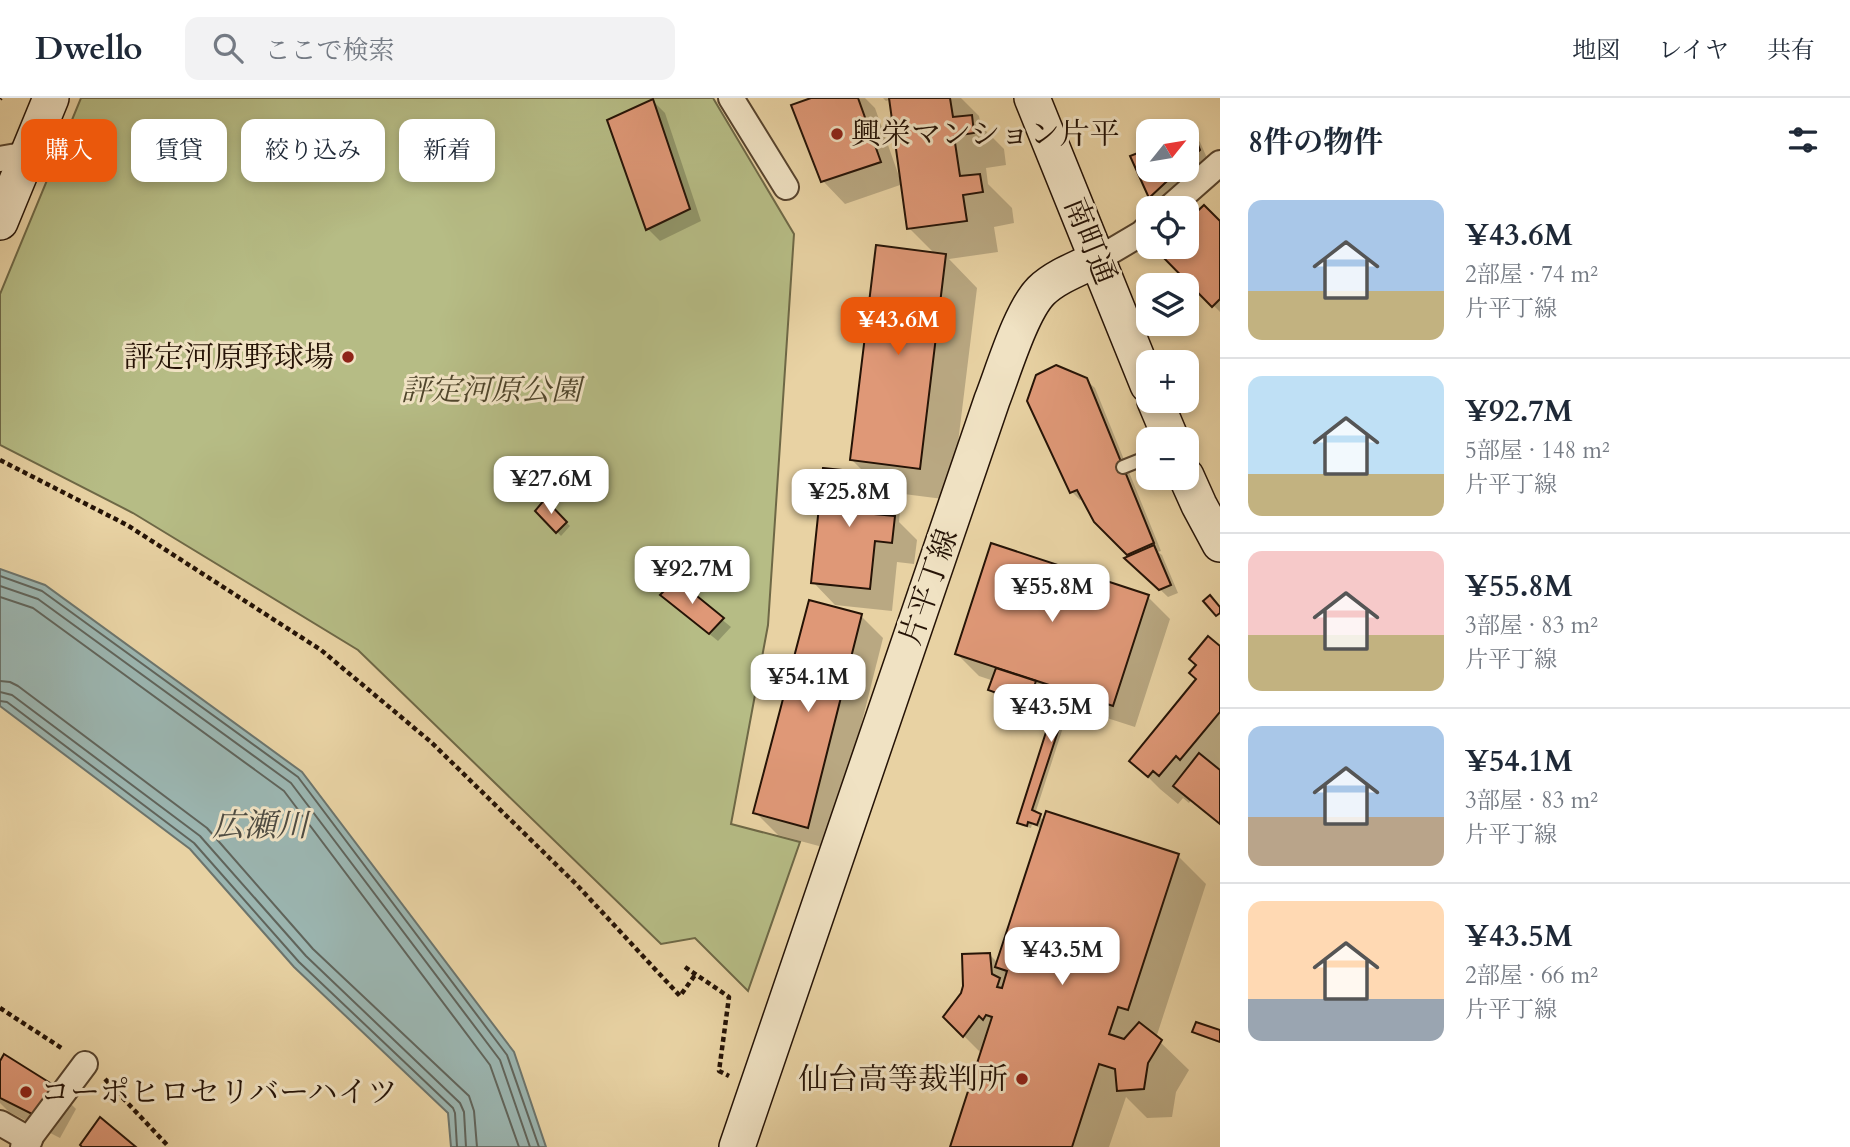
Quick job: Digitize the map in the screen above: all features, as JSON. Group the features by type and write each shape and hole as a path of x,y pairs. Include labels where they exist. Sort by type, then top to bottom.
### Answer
{"street":[{"path":"0,222 14,156 51,98"},
{"path":"732,98 786,187"},
{"name":"南町通","path":"1032,98 1136,355"},
{"path":"1183,196 1220,163"},
{"path":"1098,259 1136,237"},
{"name":"片平丁線","path":"737,1147 992,400 1020,326 1040,292 1098,259"},
{"path":"1192,490 1220,544"},
{"path":"0,1123 26,1143 85,1064"}],"lane":[{"path":"1123,467 1136,462"}],"path":[{"path":"0,460 127,526 321,650 431,742 576,884 680,996 695,975"},
{"path":"685,967 729,997 719,1071 737,1082"}],"green space":[{"name":"評定河原公園","path":"81,98 713,98 794,234 768,625 731,824 800,842 748,991 695,938 661,944 358,650 133,513 0,445 0,294 46,182 117,182 117,119 72,119"}],"water":[{"name":"広瀬川","path":"0,569 45,585 302,772 514,1052 546,1147 451,1147 448,1113 294,967 190,849 0,706"}],"building":[{"name":"興栄マンション片平","path":"811,98 858,98 881,162 821,182 791,105"},
{"path":"889,98 950,98 953,117 972,115 974,133 954,136 960,176 980,174 983,192 963,195 967,221 907,229"},
{"path":"653,99 690,209 646,230 607,120"},
{"path":"1136,154 1136,169 1130,156"},
{"path":"1142,182 1166,182 1151,196 1148,196"},
{"path":"1204,205 1220,221 1220,299 1212,307 1199,294 1199,273 1179,273 1165,259 1199,259 1199,210"},
{"path":"876,245 946,254 920,469 850,460"},
{"path":"1056,365 1087,378 1154,543 1127,555 1094,522 1077,490 1070,493 1027,401 1036,375"},
{"path":"823,468 880,474 875,514 895,516 892,543 875,541 870,589 811,583"},
{"path":"545,499 567,522 556,533 535,511"},
{"path":"991,543 1149,595 1113,706 955,654"},
{"path":"1154,545 1171,585 1159,590 1124,558"},
{"path":"676,579 724,618 709,634 660,595"},
{"path":"1210,595 1220,607 1220,613 1216,616 1203,601"},
{"path":"809,600 862,614 808,828 753,813"},
{"path":"1208,636 1220,646 1220,712 1180,760 1176,756 1159,776 1153,771 1148,777 1129,761 1196,679 1189,673 1196,665 1189,659"},
{"path":"996,668 1036,681 1028,704 988,690"},
{"path":"1034,687 1105,710 1102,722 1065,710 1032,810 1041,814 1037,825 1028,822 1027,826 1017,823 1054,707 1030,699"},
{"path":"1199,753 1220,770 1220,824 1173,786"},
{"path":"1046,811 1179,854 1128,1010 1118,1007 1109,1034 1124,1039 1139,1022 1162,1040 1148,1063 1144,1089 1117,1091 1115,1069 1099,1064 1072,1147 950,1147 992,1017 986,1015 983,1020 979,1016 963,1037 943,1017 961,993 962,954 990,953 992,974 1000,978 997,987 1002,988 1007,971 995,967"},
{"path":"1196,1022 1220,1030 1220,1042 1192,1032"},
{"name":"コーポヒロセリバーハイツ","path":"4,1054 55,1086 38,1117 0,1098 0,1061"},
{"path":"100,1117 136,1147 82,1147 80,1145"}],"place":[{"name":"興栄マンション片平","path":"837,134"},
{"name":"評定河原野球場","path":"348,357"},
{"name":"仙台高等裁判所","path":"1022,1079"},
{"name":"コーポヒロセリバーハイツ","path":"26,1092"}]}
